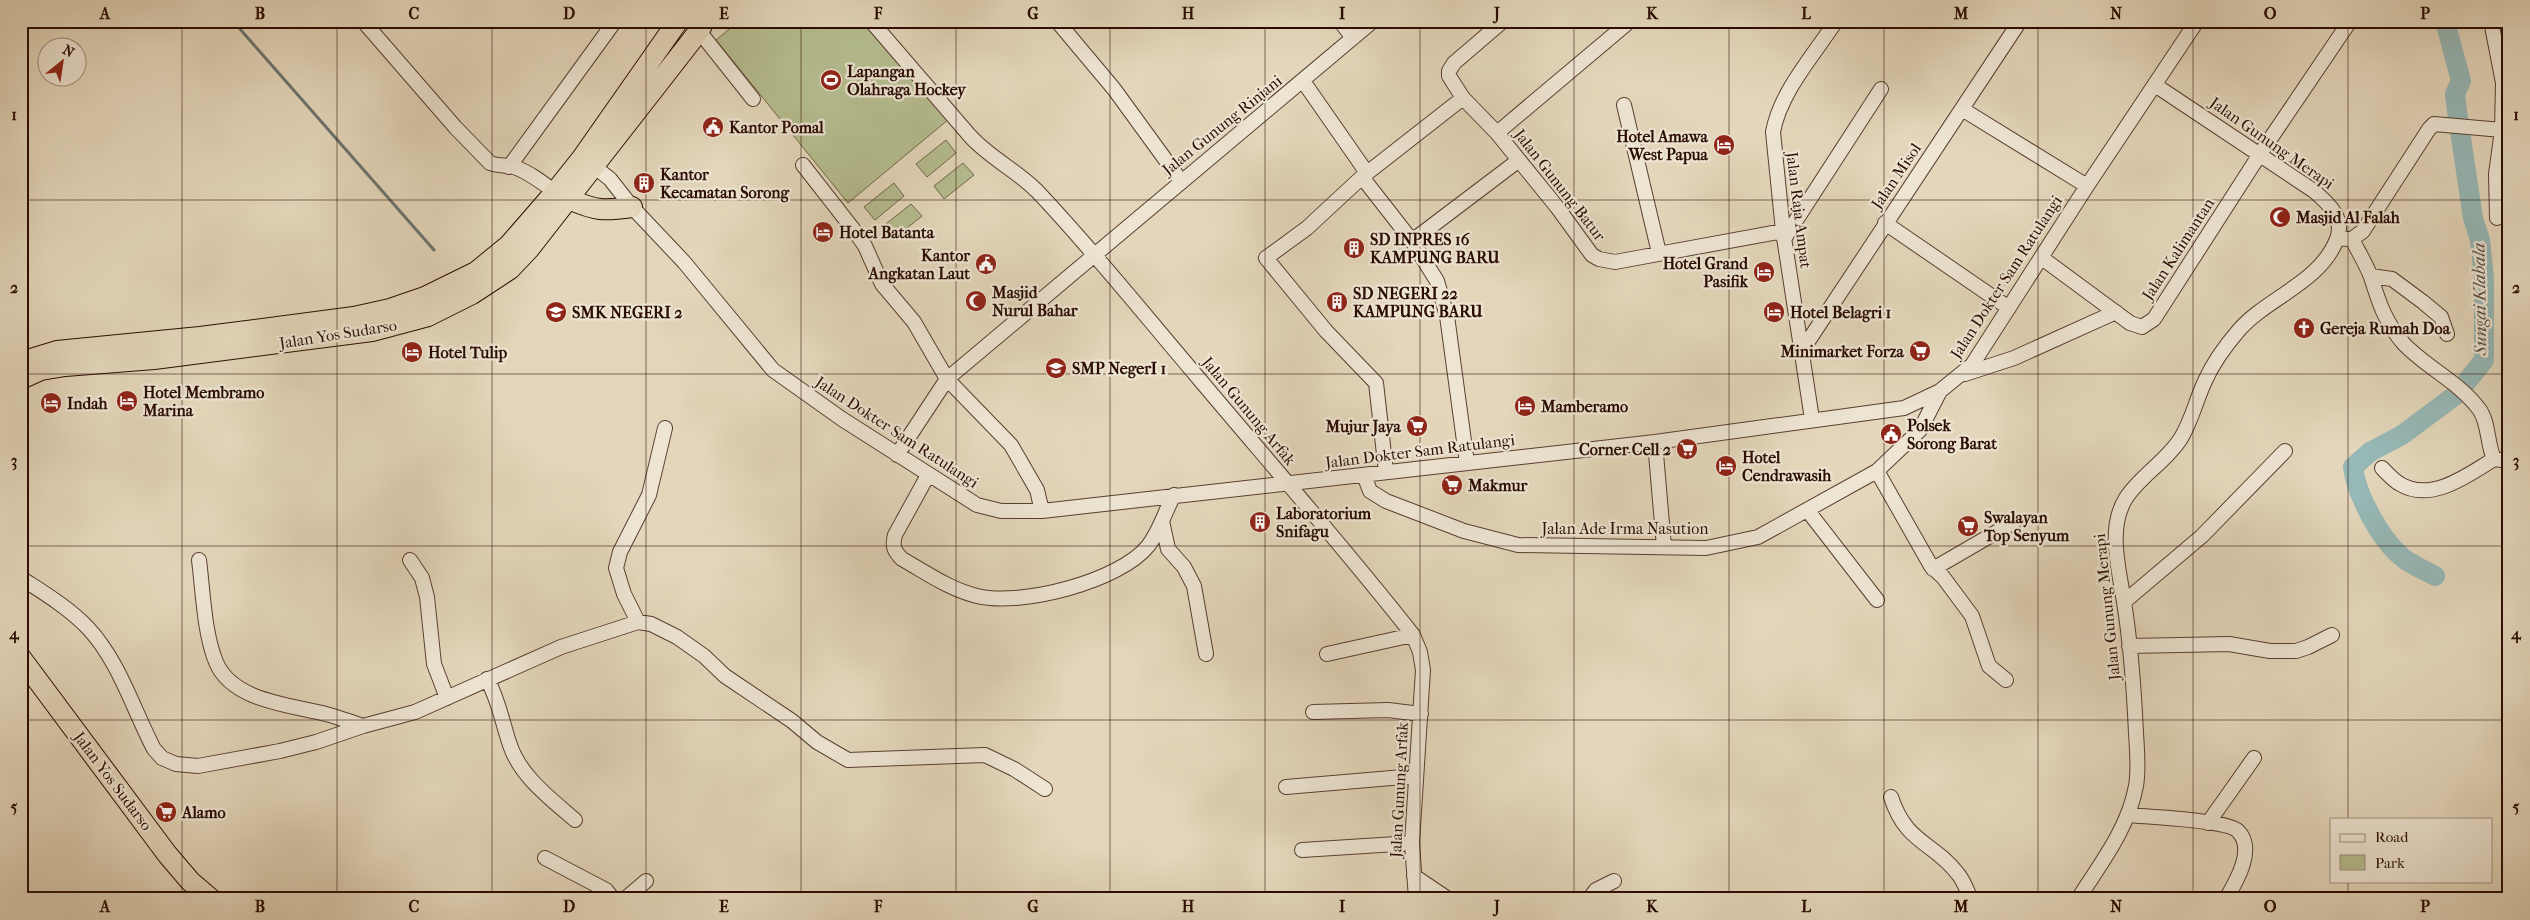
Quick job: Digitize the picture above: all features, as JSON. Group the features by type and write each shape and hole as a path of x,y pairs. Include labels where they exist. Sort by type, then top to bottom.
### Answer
{"highway":[{"name":"Jalan Yos Sudarso","path":"588,163 678,21"},
{"name":"Jalan Yos Sudarso","path":"21,362 57,351 201,345 372,331 428,316 472,294 510,269 562,196 701,26"},
{"path":"562,196 604,211 632,207"},
{"name":"Jalan Yos Sudarso","path":"21,379 41,370 201,345"},
{"name":"Jalan Yos Sudarso","path":"22,665 162,858 180,889 193,899"},
{"name":"Jalan Yos Sudarso","path":"162,858 211,899"}],"street":[{"path":"363,21 490,163 509,166 534,177 562,196"},
{"path":"509,166 615,21"},
{"name":"Jalan Gunung Arfak","path":"871,21 983,151 1015,172 1036,190 1093,254 1341,544 1413,635 1420,652 1423,670 1412,843 1416,899"},
{"path":"1057,21 1114,88 1181,181"},
{"path":"1340,21 1353,38"},
{"name":"Jalan Gunung Rinjani","path":"897,455 947,378 1374,21"},
{"name":"Jalan Gunung Batur","path":"1503,21 1454,63 1449,71 1451,80 1463,98 1497,133 1557,207 1587,250 1598,259 1614,262 1660,253 1783,235"},
{"path":"1497,133 1630,21"},
{"name":"Jalan Raja Ampat","path":"1812,419 1783,235 1772,132 1783,99 1836,21"},
{"name":"Jalan Misol","path":"1801,352 2020,21"},
{"name":"Jalan Dokter Sam Ratulangi","path":"588,163 610,179 632,207 684,262 773,370 897,455 977,505 1001,511 1042,511 1655,442 1812,419 1904,408 1940,391 1962,376 1986,347 2087,186 2197,21"},
{"name":"Jalan Kalimantan","path":"2116,312 2130,323 2142,327 2154,319 2260,154 2350,21"},
{"path":"2492,21 2503,83 2504,136 2502,180 2497,218"},
{"path":"701,26 753,99"},
{"path":"1303,82 1364,175 1412,241 1436,281 1443,300 1456,373 1467,463"},
{"name":"Jalan Gunung Merapi","path":"2078,899 2105,858 2128,815 2136,785 2135,702 2124,602 2118,578 2115,529 2122,504 2148,472 2174,448 2192,416 2205,382 2239,330 2257,312 2314,271 2345,238 2332,207 2314,191 2154,85"},
{"path":"1783,235 1881,89"},
{"path":"1386,472 1376,383 1326,331 1266,258 1307,228 1364,175 1463,98"},
{"path":"1624,105 1660,253"},
{"path":"1962,109 2087,186"},
{"path":"2494,459 2489,448 2481,410 2468,396 2420,358 2399,336 2379,305 2371,276 2345,238 2363,230 2434,124 2473,127 2504,136"},
{"path":"1412,241 1519,160"},
{"path":"803,165 865,246 882,284 914,322 947,378 1011,445 1037,490 1042,511"},
{"path":"1885,223 2009,308"},
{"path":"1962,376 2014,358 2116,312 2042,258"},
{"path":"2371,276 2392,279 2423,302 2441,317 2447,334"},
{"name":"Jalan Ade Irma Nasution","path":"1364,475 1370,491 1380,499 1427,518 1491,539 1518,545 1706,548 1758,537 1808,511 1877,471 1920,430 1940,391"},
{"path":"638,622 624,594 616,568 620,552 650,495 665,428"},
{"path":"1655,442 1664,547"},
{"path":"2124,602 2195,542 2285,451"},
{"path":"2382,468 2399,484 2409,489 2424,490 2442,488 2494,459 2509,461"},
{"path":"1877,471 1933,569 1943,577 1972,616 1989,666 2006,680"},
{"path":"928,475 895,535 893,545 896,552 902,560 959,591 979,597 1002,600 1024,597 1109,575 1133,561 1148,545 1174,495"},
{"path":"1808,511 1877,600"},
{"path":"1162,521 1168,549 1184,567 1194,586 1206,654"},
{"path":"1933,569 2014,522"},
{"path":"199,560 209,635 215,660 220,671 230,681 257,696 362,726"},
{"path":"410,560 422,578 427,596 434,664 447,698"},
{"path":"21,578 60,605 88,628 109,657 154,749 162,758 176,764 198,766 253,756 316,742 362,726 415,712 561,646 638,622 651,624 677,637 704,656 725,676 792,721 817,742 848,760 985,754 1014,769 1045,789"},
{"path":"1327,654 1413,635"},
{"path":"2129,646 2228,644 2270,651 2296,651 2332,635"},
{"path":"487,679 496,696 510,746 518,762 530,777 575,820"},
{"path":"1312,712 1388,710 1421,714"},
{"path":"2208,823 2254,758"},
{"path":"1286,787 1415,776"},
{"path":"1891,797 1897,815 1905,826 1958,874 1970,899"},
{"path":"2128,815 2208,823 2238,830 2244,840 2245,852 2234,886 2226,899"},
{"path":"1302,850 1412,843"},
{"path":"545,858 606,890 613,899"},
{"path":"1414,876 1448,899"},
{"path":"625,899 646,881"},
{"path":"1589,899 1601,886 1614,881"}],"green space":[{"name":"Lapangan Olahraga Hockey","path":"739,21 864,21 949,119 848,203 716,40"},
{"path":"946,140 956,153 927,177 916,164"},
{"path":"963,163 974,175 944,199 934,186"},
{"path":"894,183 904,196 875,220 864,207"},
{"path":"911,204 922,216 892,240 882,227"}],"waterway":[{"path":"233,21 434,250"},
{"name":"Sungai Klabala","path":"2435,576 2406,560 2385,539 2364,503 2353,467 2370,452 2402,435 2457,394 2484,360 2484,278 2480,240 2473,218 2457,111 2455,94 2461,81 2445,21"}],"place":[{"name":"Lapangan Olahraga Hockey","path":"831,80"},
{"name":"Kantor Pomal","path":"713,127"},
{"name":"Hotel Amawa West Papua","path":"1724,145"},
{"name":"Kantor Kecamatan Sorong","path":"644,183"},
{"name":"Masjid Al Falah","path":"2280,217"},
{"name":"Hotel Batanta","path":"823,232"},
{"name":"SD INPRES 16 KAMPUNG BARU","path":"1354,248"},
{"name":"Kantor Angkatan Laut","path":"986,264"},
{"name":"Hotel Grand Pasifik","path":"1764,272"},
{"name":"Masjid Nurul Bahar","path":"976,301"},
{"name":"SD NEGERI 22 KAMPUNG BARU","path":"1337,302"},
{"name":"SMK NEGERI 2","path":"556,312"},
{"name":"Hotel Belagri 1","path":"1774,312"},
{"name":"Gereja Rumah Doa","path":"2304,328"},
{"name":"Minimarket Forza","path":"1920,351"},
{"name":"Hotel Tulip","path":"412,352"},
{"name":"SMP NegerI 1","path":"1056,368"},
{"name":"Hotel Membramo Marina","path":"127,401"},
{"name":"Indah","path":"51,403"},
{"name":"Mamberamo","path":"1525,406"},
{"name":"Mujur Jaya","path":"1417,426"},
{"name":"Polsek Sorong Barat","path":"1891,434"},
{"name":"Corner Cell 2","path":"1687,449"},
{"name":"Hotel Cendrawasih","path":"1726,466"},
{"name":"Makmur","path":"1452,485"},
{"name":"Laboratorium Snifagu","path":"1260,522"},
{"name":"Swalayan Top Senyum","path":"1968,526"},
{"name":"Alamo","path":"166,812"}]}
